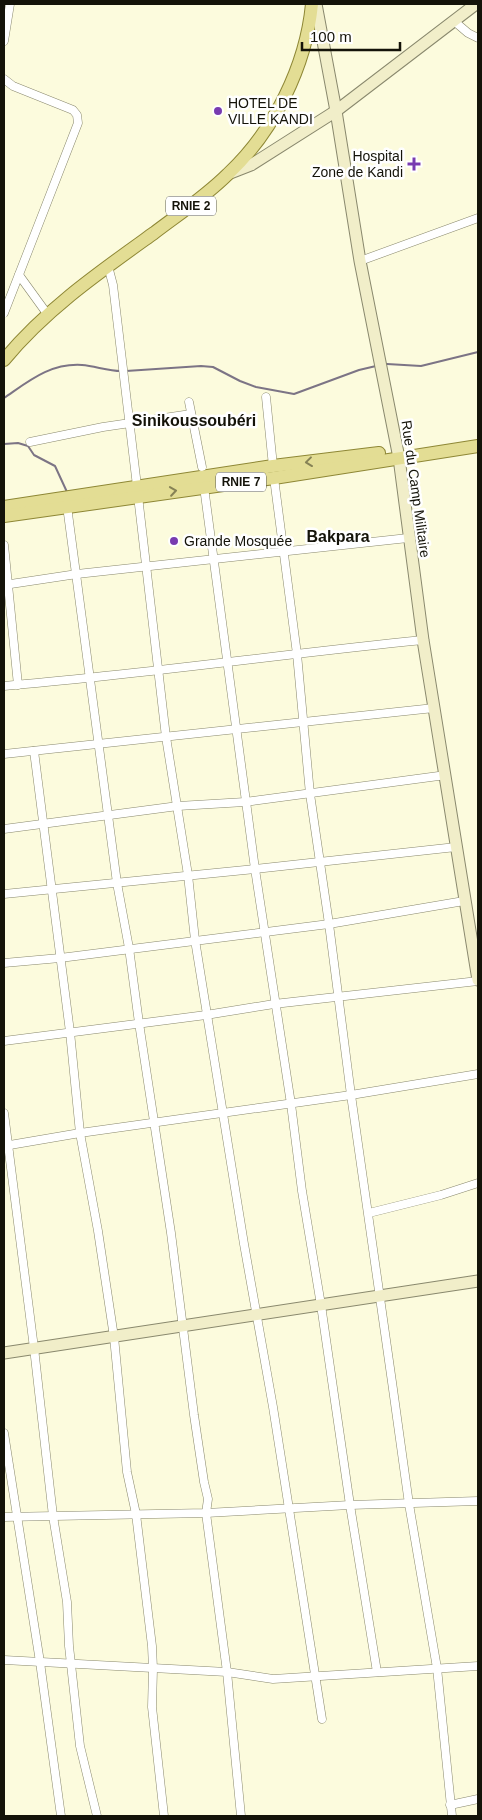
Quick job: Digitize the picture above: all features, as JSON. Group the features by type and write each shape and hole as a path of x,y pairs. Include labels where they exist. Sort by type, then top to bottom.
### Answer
{"main road":[{"name":"RNIE 2","path":"4,360 70,296 194,204 246,156 270,121 290,84 305,44 312,4"},
{"name":"RNIE 7","path":"398,454 478,438"},
{"name":"RNIE 7","path":"4,507 138,491 398,454 478,446"},
{"name":"RNIE 7","path":"4,516 67,506 138,491 204,487 273,472"}],"street":[{"path":"4,41 10,4"},
{"name":"Rue du Camp Militaire","path":"316,4 336,110 360,261 398,454 423,640 478,980"},
{"path":"228,174 251,165 336,110 476,4"},
{"path":"454,21 468,33 478,38"},
{"path":"4,79 13,86 73,110 77,115 78,123 4,313"},
{"path":"360,261 478,218"},
{"path":"108,266 113,285 166,737 188,875 206,1015 289,1508 322,1719"},
{"path":"19,275 48,316"},
{"path":"266,397 273,472 297,654 310,794 409,1504 437,1668 452,1816"},
{"path":"189,402 202,467"},
{"path":"30,442 103,427 191,414"},
{"path":"204,487 235,729 274,1004 291,1104 302,1191 377,1672"},
{"path":"67,506 97,743 109,816 116,883 129,948 171,1233 201,1463 208,1499 206,1513 227,1672 241,1816"},
{"path":"6,585 77,574 408,538"},
{"path":"4,545 6,585 18,685"},
{"path":"4,686 159,671 423,640"},
{"path":"4,754 434,708"},
{"path":"34,751 50,889 70,1032 80,1133 98,1231 114,1337 126,1463 136,1514 153,1669 152,1707 164,1816"},
{"path":"4,829 178,806 246,802 446,775"},
{"path":"4,894 255,870 320,861 456,847"},
{"path":"4,964 329,924 464,901"},
{"path":"4,1040 206,1015 274,1004 478,980"},
{"path":"5,1146 80,1133 351,1096 478,1074"},
{"path":"4,1113 5,1146 34,1348 53,1516 67,1602 69,1646 80,1746 97,1816"},
{"path":"369,1213 441,1195 478,1183"},
{"path":"4,1353 478,1281"},
{"path":"4,1433 16,1516 21,1534 61,1816"},
{"path":"4,1516 206,1513 350,1505 478,1501"},
{"path":"4,1660 227,1672 273,1679 478,1666"},
{"path":"450,1805 478,1799"}],"waterway":[{"path":"387,364 421,366 478,352"},
{"path":"4,398 40,374 60,367 82,365 121,371"},
{"path":"126,371 201,366 213,367 256,387 294,394 359,370 376,366"},
{"path":"4,444 18,443 28,446 34,455 55,466 67,492"}],"place":[{"name":"HOTEL DE VILLE KANDI","path":"218,111"},
{"name":"Hospital Zone de Kandi","path":"414,164"},
{"name":"Grande Mosquée","path":"174,541"}],"district":[{"name":"Sinikoussoubéri","path":"194,420"},
{"name":"Bakpara","path":"338,536"}]}
